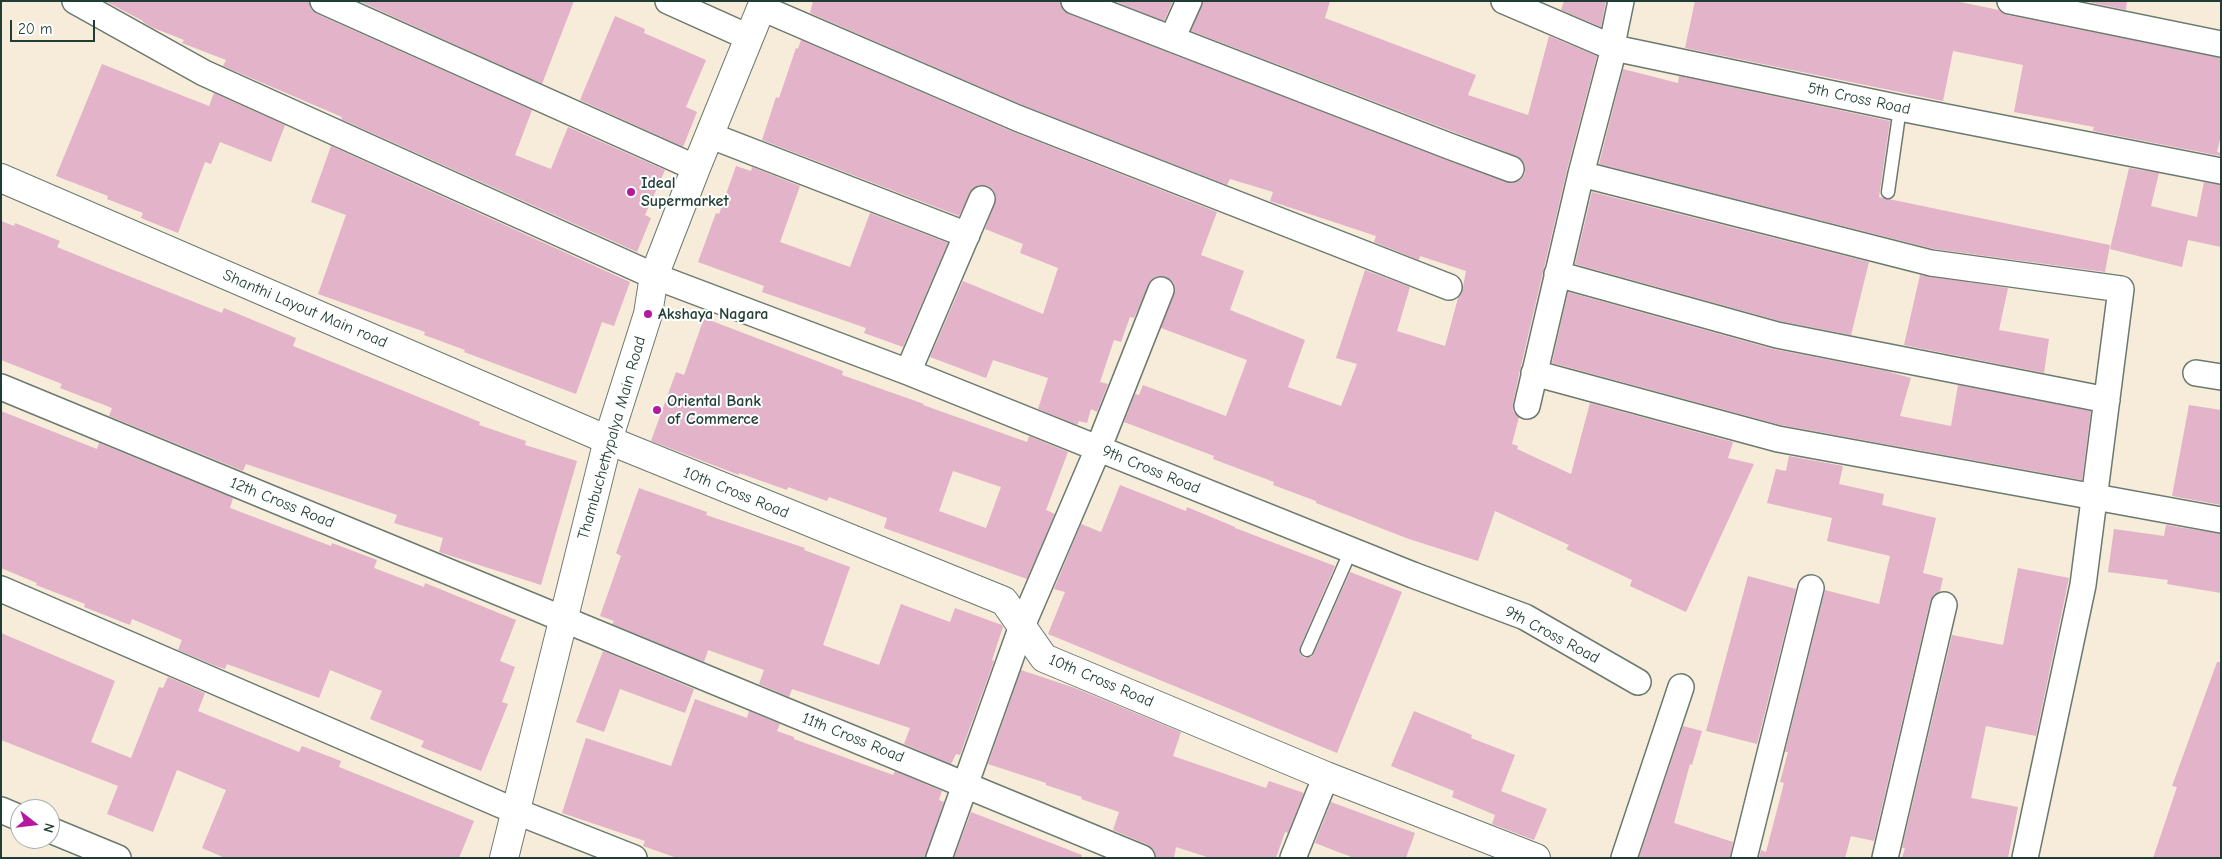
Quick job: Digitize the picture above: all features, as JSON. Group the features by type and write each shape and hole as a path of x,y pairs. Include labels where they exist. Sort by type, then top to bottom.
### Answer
{"street":[{"name":"9th Cross Road","path":"75,1 204,73 654,276 908,372 1352,550 1525,617 1638,682"},
{"path":"323,1 696,168"},
{"path":"668,1 748,37"},
{"path":"1074,1 1512,169"},
{"path":"1172,39 1189,1"},
{"name":"5th Cross Road","path":"1504,1 1614,48 1900,108 2221,171"},
{"path":"1527,406 1581,174 1614,48 1614,35 1621,1"},
{"path":"2010,1 2064,7 2221,44"},
{"name":"Thambuchettypalya Main Road","path":"504,858 608,440 648,314 654,276 709,134 763,4"},
{"path":"763,4 1017,118 1449,286"},
{"path":"709,134 967,235"},
{"path":"1581,174 1931,264 2121,289 2083,585 2025,858"},
{"name":"Shanthi Layout Main road","path":"1,178 608,440"},
{"path":"908,372 982,199"},
{"path":"1557,274 1777,335 2107,400"},
{"path":"939,858 1022,626 1098,448 1161,290"},
{"path":"1534,373 1778,439 2221,520"},
{"path":"2196,373 2221,377"},
{"name":"12th Cross Road","path":"1,387 564,619"},
{"name":"10th Cross Road","path":"608,440 1004,601 1044,658 1326,776 1536,858"},
{"path":"1744,858 1811,588"},
{"path":"1,590 516,810 634,858"},
{"path":"1885,858 1944,605"},
{"name":"11th Cross Road","path":"564,619 1142,858"},
{"path":"1624,858 1681,687"},
{"path":"1293,858 1326,776"},
{"path":"60,834 118,858"}],"lane":[{"path":"1888,192 1900,108"},
{"path":"1307,650 1352,550"}],"building":[{"path":"105,1 309,1 311,9 317,14 532,110 515,155 551,169 568,127 665,170 645,215 651,218 637,252 341,119 342,117 223,66 226,60 182,43 184,40 151,27"},
{"path":"359,1 574,1 542,84"},
{"path":"813,1 1060,1 1063,10 1069,14 1444,159 1513,183 1520,180 1525,174 1522,160 1516,156 1191,31 1203,1 1330,1 1325,18 1476,75 1468,95 1528,115 1549,36 1597,56 1567,170 1520,370 1513,403 1513,411 1519,417 1512,444 1518,446 1517,449 1571,474 1590,403 1733,442 1728,458 1754,464 1686,612 1630,586 1632,580 1566,549 1569,545 1495,511 1478,561 1409,539 1316,503 1316,501 1273,485 1274,482 1213,459 1214,456 1124,422 1135,394 1139,395 1143,385 1226,416 1247,360 1161,328 1175,288 1173,282 1166,277 1158,276 1152,279 1134,318 1130,317 1121,342 1114,340 1100,382 1108,384 1097,412 1091,409 1087,423 1079,421 1077,425 1038,409 1048,378 993,360 986,378 930,357 963,281 1043,314 1058,268 1020,253 1023,244 985,229 996,198 993,190 987,186 980,185 973,188 959,216 762,140 776,97 779,98 796,48 798,49 801,40 1011,131 1217,212 1201,255 1244,271 1230,310 1305,340 1288,387 1341,406 1357,364 1336,358 1365,270 1410,287 1397,331 1445,346 1458,298 1462,292 1466,271 1420,256 1419,260 1374,242 1376,236 1270,201 1273,192 1230,179 1227,185 1022,105 810,13"},
{"path":"1114,1 1173,1 1164,21"},
{"path":"1564,1 1606,1 1601,27 1561,10"},
{"path":"1695,1 1955,1 1999,10 2007,15 2221,58 2221,135 2217,152 2221,153 2221,156 2093,131 2094,127 2014,112 2023,65 1953,51 1943,101 1685,48"},
{"path":"2083,1 2127,1 2126,10"},
{"path":"615,16 645,29 644,33 706,60 686,107 697,112 683,147 580,100"},
{"path":"102,64 209,106 214,93 285,125 271,162 220,142 211,164 205,162 178,233 141,218 143,213 107,199 108,196 56,176"},
{"path":"1623,69 1678,83 1679,76 1890,121 1879,197 2110,245 2105,272 1934,249 1599,164"},
{"path":"331,146 630,282 614,326 602,322 576,394 464,352 465,350 424,335 425,332 318,294 346,215 311,202"},
{"path":"736,166 751,171 752,167 800,186 780,242 850,267 870,213 948,243 903,347 864,333 866,328 762,292 764,286 698,262 716,213 719,214"},
{"path":"2129,168 2159,173 2151,206 2197,217 2204,182 2221,185 2221,247 2188,240 2182,267 2110,249"},
{"path":"1592,192 1869,262 1851,335 1780,321 1575,264"},
{"path":"1,221 14,226 15,223 60,241 57,247 111,269 222,313 224,308 296,338 293,346 480,422 479,425 526,441 525,445 577,461 541,585 439,552 443,538 394,523 397,515 246,464 243,471 109,416 112,408 60,388 62,384 1,360"},
{"path":"1920,275 2008,288 1999,330 2049,339 2044,373 1904,345"},
{"path":"1568,292 1773,349 1886,371 1911,378 1900,416 1951,426 1958,385 2091,411 2082,480 1781,425 1552,363"},
{"path":"704,318 843,371 842,375 923,405 1027,442 1029,436 1068,452 1046,510 1055,514 1027,579 884,528 887,518 829,497 827,501 788,487 787,490 739,473 739,475 651,441 676,372 684,375","holes":["953,471 1001,487 986,528 939,511"]},
{"path":"2189,405 2221,410 2221,505 2172,496"},
{"path":"1,411 97,449 99,443 233,498 230,508 331,546 332,543 377,560 374,568 424,587 425,583 516,620 500,661 515,667 502,702 508,704 481,771 421,747 424,741 370,719 382,691 330,670 319,698 227,664 225,669 178,650 182,640 132,619 130,625 84,607 85,604 36,585 37,583 1,568"},
{"path":"1789,456 1843,466 1839,484 1884,494 1882,505 1936,518 1923,573 1943,578 1940,591 1934,595 1930,602 1874,841 1851,836 1845,858 1759,858 1761,850 1766,852 1784,783 1780,782 1788,752 1785,752 1825,590 1879,604 1890,556 1827,541 1832,518 1767,503 1776,469 1786,471"},
{"path":"1120,485 1186,511 1187,507 1235,528 1335,566 1300,647 1300,654 1304,658 1311,657 1314,653 1350,572 1402,592 1337,753 1048,634 1065,592 1054,589 1081,524 1101,532"},
{"path":"639,488 707,512 706,515 805,548 804,550 850,567 823,645 879,665 901,604 950,622 955,608 1002,625 1003,627 992,660 994,661 960,755 956,754 951,764 904,744 910,728 792,689 789,697 759,684 764,670 708,650 704,662 612,624 614,621 600,616 621,556 616,553"},
{"path":"2166,525 2221,534 2221,593 2167,584 2168,580 2108,572 2114,529 2164,536"},
{"path":"2018,568 2069,578 2036,736 1986,726 1971,798 2018,807 2008,858 1902,858 1905,848 1902,848 1952,635 2003,645"},
{"path":"1748,576 1796,589 1757,744 1706,731"},
{"path":"1,633 115,681 91,742 131,758 159,687 163,688 168,677 205,693 198,711 299,752 302,746 341,761 339,767 474,821 459,858 225,858 202,848 226,790 177,770 153,832 107,814 118,786 1,740"},
{"path":"603,651 694,689 685,713 620,689 604,732 576,722"},
{"path":"2217,662 2221,662 2221,858 2153,858 2177,787 2172,786"},
{"path":"1021,670 1075,688 1181,732 1173,756 1266,788 1269,781 1304,793 1288,833 1285,832 1276,858 1210,858 1176,847 1174,858 1156,858 1154,850 1148,845 1113,830 1119,812 1081,799 1082,797 1046,785 1046,783 988,764"},
{"path":"695,699 747,718 749,711 780,724 777,731 794,737 794,739 893,775 895,771 942,791 939,800 944,802 925,858 677,858 643,846 645,841 562,813 586,738 671,766"},
{"path":"1414,711 1472,735 1471,738 1515,755 1501,791 1547,809 1534,840 1492,824 1495,815 1452,797 1454,791 1391,766"},
{"path":"1683,726 1702,731 1692,765 1690,764 1674,823 1733,842 1730,858 1639,858"},
{"path":"1331,802 1415,833 1406,858 1354,858 1315,843"},
{"path":"971,812 1082,855 1081,858 954,858"}],"place":[{"name":"Ideal Supermarket","path":"631,192"},
{"name":"Akshaya Nagara","path":"648,314"},
{"name":"Oriental Bank of Commerce","path":"657,410"}]}
